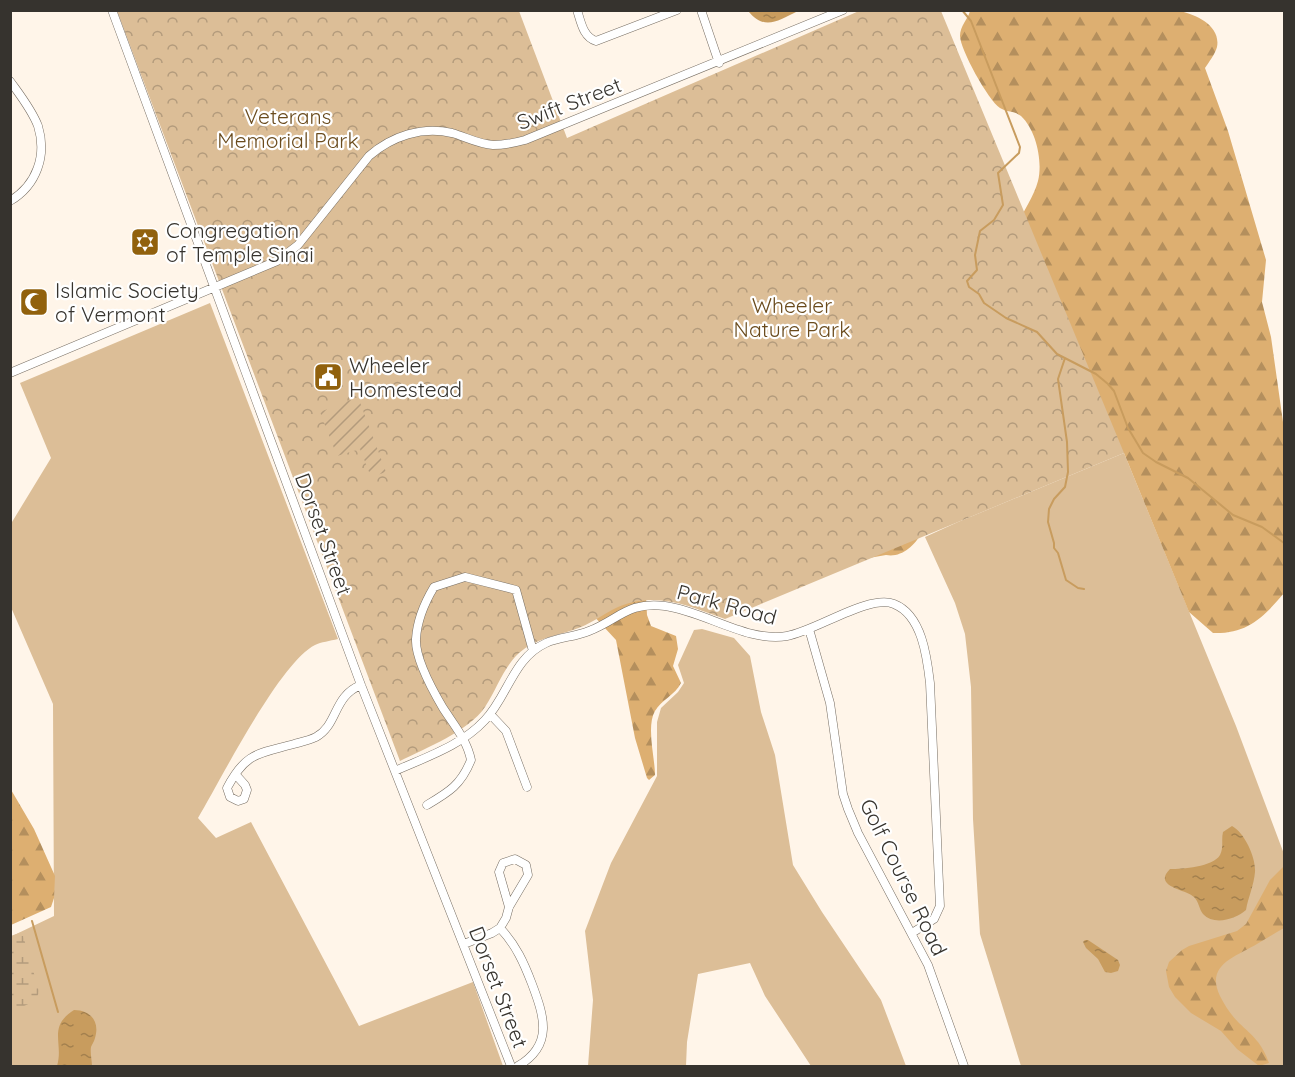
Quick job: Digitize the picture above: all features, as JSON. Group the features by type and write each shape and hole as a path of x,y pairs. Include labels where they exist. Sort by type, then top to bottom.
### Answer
{"street":[{"name":"Dorset Street","path":"112,10 361,685 511,1066"},
{"path":"577,10 588,38 596,41 677,10"},
{"path":"701,10 719,63"},
{"name":"Swift Street","path":"10,373 260,269 287,255 369,156 383,145 399,137 415,132 433,131 451,133 493,145 525,140 719,63 843,10"},
{"path":"10,81 35,120 41,150 39,166 33,180 25,190 10,201"},
{"path":"427,805 451,791 465,774 471,760 464,738 442,706 421,664 416,640 426,600 434,587 465,577 516,591 533,651"},
{"name":"Park Road","path":"395,771 464,738 490,714 520,664 533,651 553,640 587,632 622,612 650,606 674,608 764,636 787,636 867,605 883,601 893,603 903,609 920,634 928,662 930,683 940,900 939,910 934,919 912,933"},
{"name":"Golf Course Road","path":"810,629 830,703 843,794 848,809 934,979 964,1066"},
{"path":"236,775 244,762 253,756 312,739 321,734 346,693 361,685"},
{"path":"490,714 506,731 527,787"},
{"path":"464,944 500,928 504,922 509,907 528,875 524,863 515,859 503,863 499,872 509,907"},
{"path":"500,928 510,938 522,959 543,1020 542,1037 537,1049 518,1066"}],"green space":[{"name":"Wheeler Nature Park","path":"117,11 519,11 567,138 859,11 941,11 1124,453 725,619 685,605 646,600 618,607 585,625 545,638 519,653 500,679 485,707 469,724 400,761"},
{"path":"970,11 1180,11 1194,15 1212,27 1217,47 1205,68 1228,131 1266,260 1262,302 1271,337 1283,422 1284,593 1253,623 1235,631 1213,633 1189,612 1124,453 1117,453 921,534 911,547 897,555 886,555 646,597 647,615 651,626 676,636 678,649 673,666 681,683 658,707 652,717 651,733 655,775 649,780 635,738 616,640 591,613 1016,227 1034,192 1040,164 1031,129 1021,116 1000,108 995,103 975,74 961,42 961,29"},
{"path":"210,303 338,639 315,645 301,656 285,674 268,697 198,818 216,838 251,822 359,1026 473,982 503,1066 11,1066 10,937 54,916 53,704 10,605 12,522 51,458 20,383"},
{"path":"358,397 386,472 371,477 360,449 337,456 320,412"},
{"path":"1124,453 1236,726 1284,854 1284,1066 1021,1066 980,934 973,819 971,687 965,634 955,603 925,537"},
{"path":"702,629 734,638 750,656 761,712 775,755 793,865 881,1000 906,1066 811,1066 765,996 750,963 698,974 687,1042 686,1066 588,1066 593,1000 585,931 611,863 657,776 657,722 661,708 684,683 678,665 694,630"},
{"path":"10,788 34,829 55,876 54,898 51,907 11,925"},
{"path":"1284,866 1284,928 1225,963 1219,969 1216,977 1216,985 1226,1007 1257,1040 1266,1056 1269,1063 1259,1066 1237,1049 1221,1031 1191,1013 1175,997 1169,987 1166,971 1169,962 1182,950 1237,931 1246,924 1270,880"},
{"path":"22,932 39,991 32,1002 11,1011 11,936"}],"water":[{"path":"748,11 798,11 777,21 766,22 760,21"},
{"path":"1232,826 1241,834 1252,853 1255,866 1253,882 1246,910 1225,920 1213,920 1203,914 1194,897 1168,884 1165,880 1166,875 1170,869 1197,867 1216,859 1221,852 1223,832"},
{"path":"1085,940 1118,960 1120,965 1118,971 1105,972 1098,959 1086,948 1083,942"},
{"path":"74,1010 85,1012 95,1022 95,1039 91,1046 92,1066 57,1066 59,1029 66,1016"}],"waterway":[{"path":"962,10 971,21 1020,147 1019,153 998,173 1003,205 994,220 980,231 975,255 977,270 967,281 969,287 979,294 984,303 1006,318 1037,332 1057,354 1096,374 1108,384 1114,391 1128,428 1143,453 1188,478 1233,515 1262,527 1284,543"},
{"path":"1065,358 1058,379 1067,442 1068,472 1065,487 1054,499 1049,509 1048,522 1054,548 1058,553 1066,580 1084,589"},
{"path":"32,921 58,1012"}],"place":[{"name":"Congregation of Temple Sinai","path":"145,242"},
{"name":"Islamic Society of Vermont","path":"34,302"},
{"name":"Wheeler Homestead","path":"328,377"}],"park label":[{"name":"Veterans Memorial Park","path":"288,128"}]}
